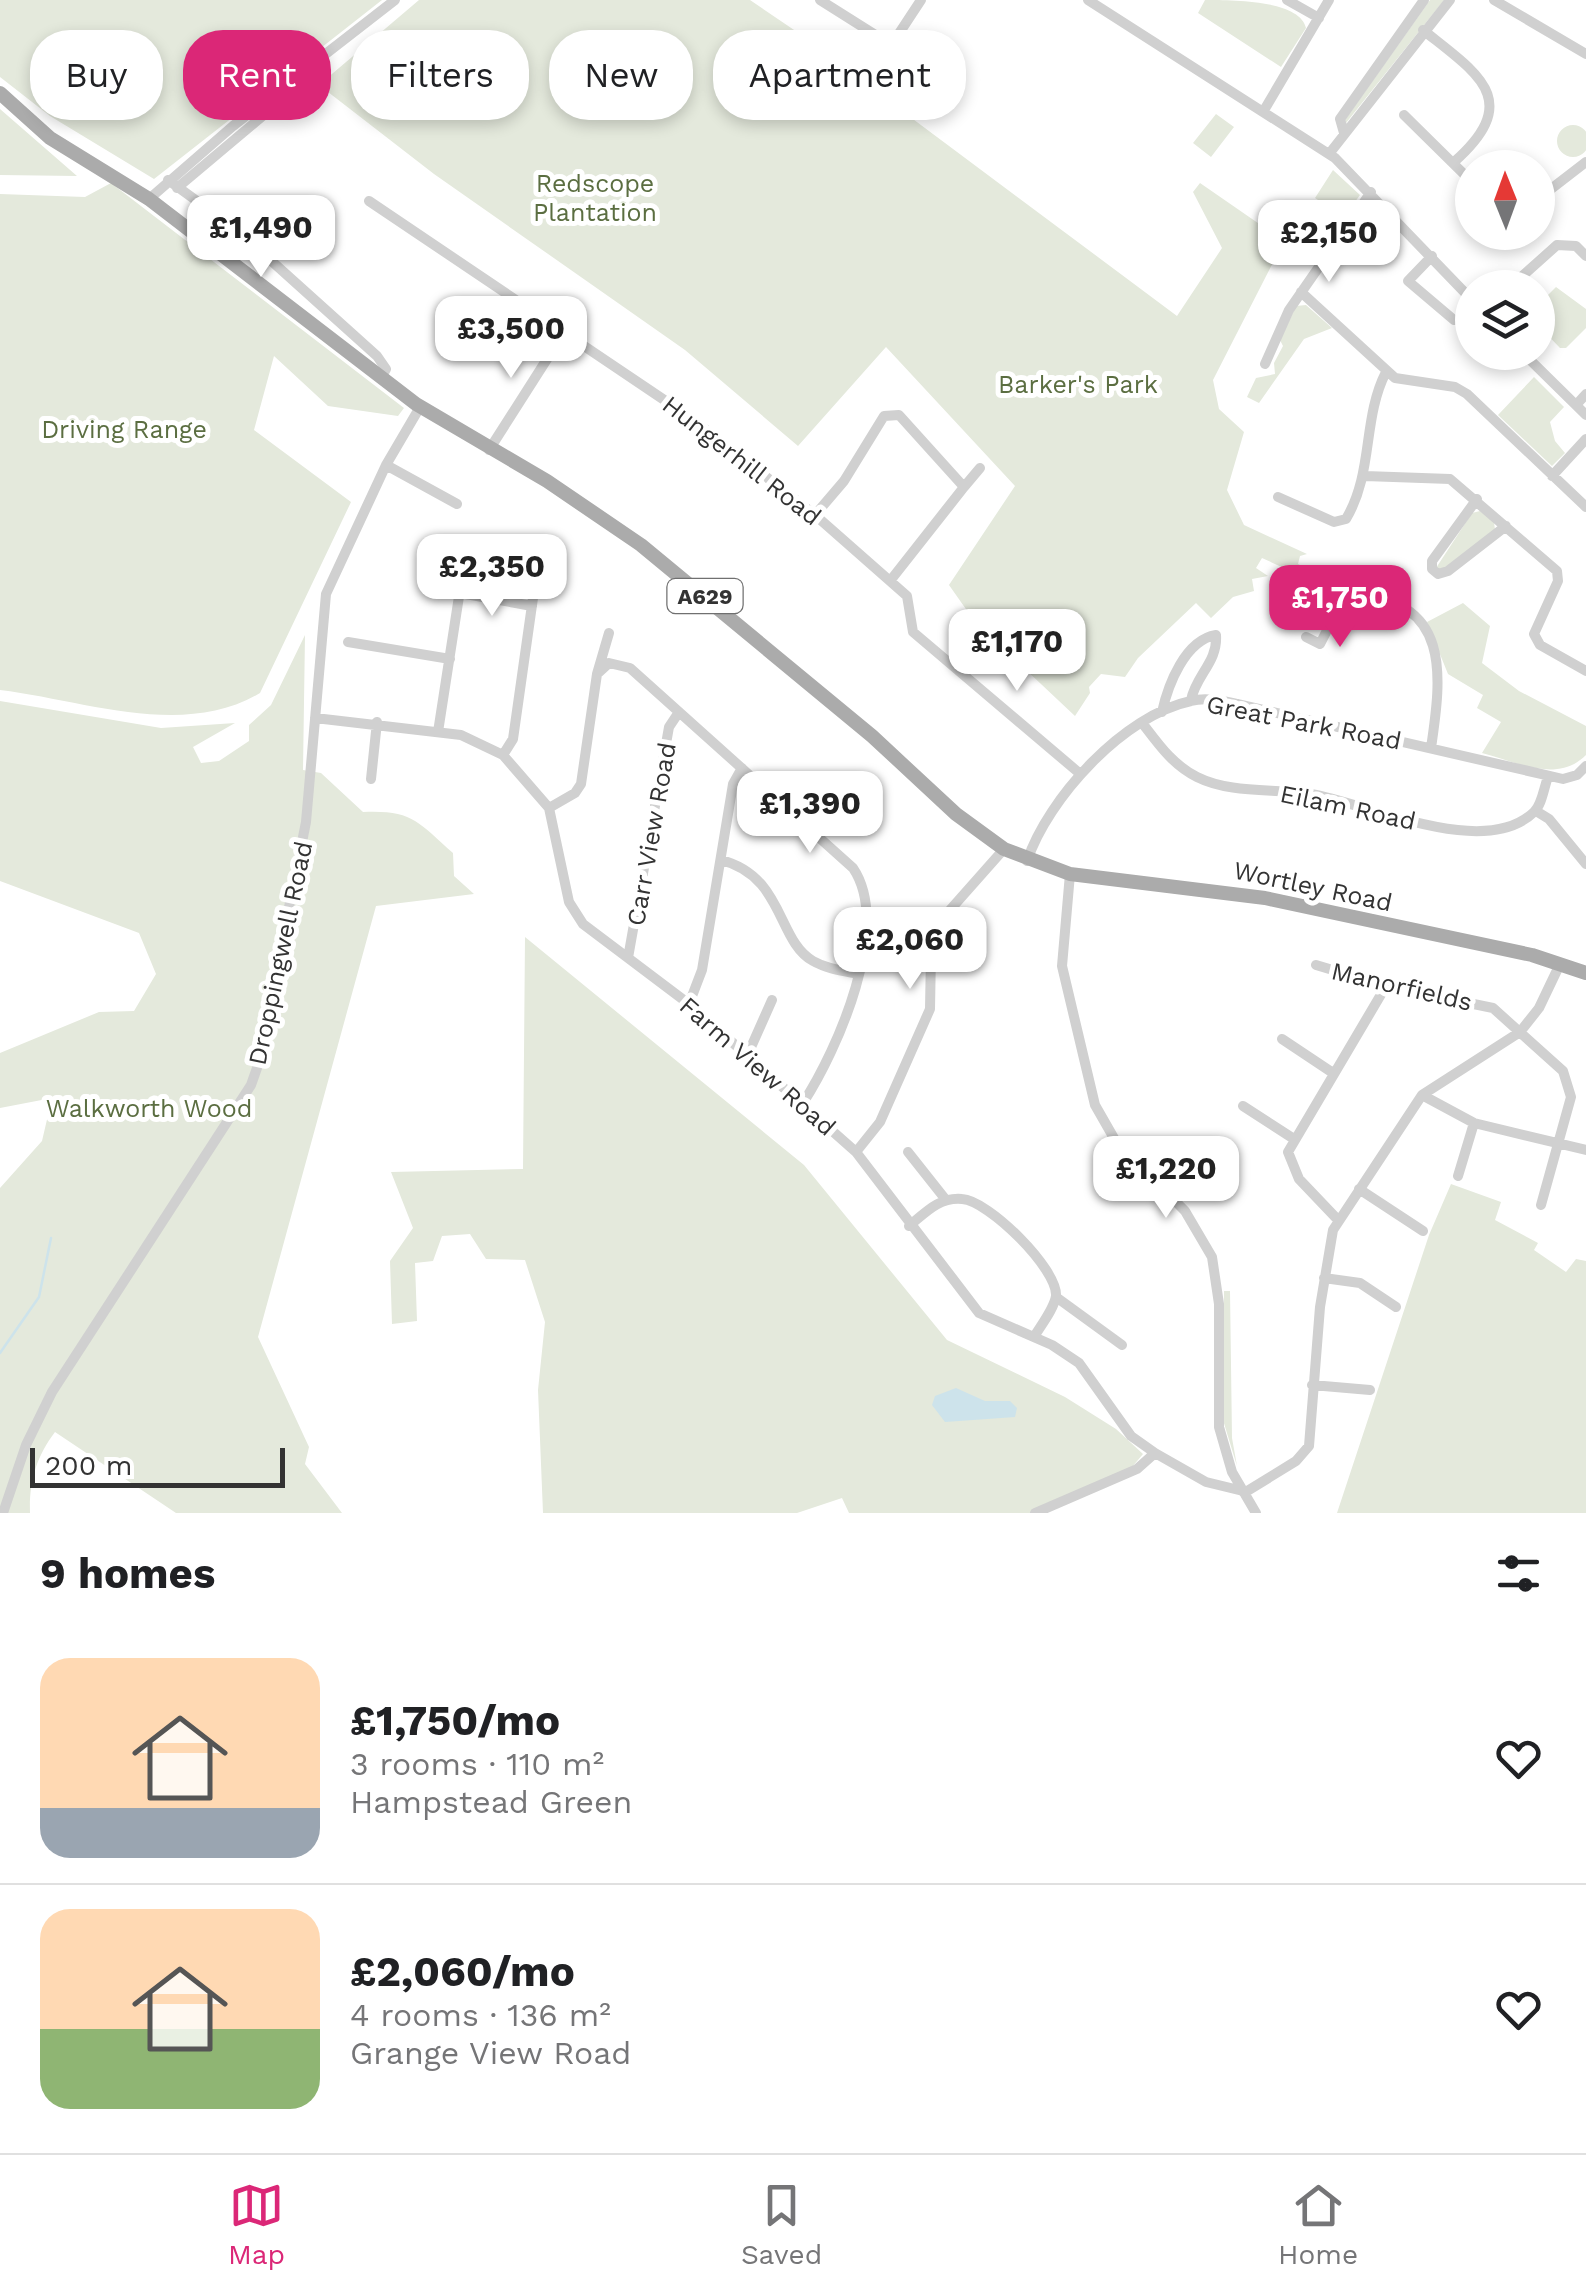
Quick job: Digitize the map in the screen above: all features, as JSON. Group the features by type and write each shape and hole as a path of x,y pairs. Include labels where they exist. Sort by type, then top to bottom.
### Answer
{"main road":[{"name":"A629","path":"0,93 50,138 149,199 420,407 547,481 641,545 872,736 956,814 1027,861"},
{"name":"Wortley Road","path":"1027,861 1070,874 1234,892 1586,973"}],"street":[{"path":"149,199 394,0"},
{"path":"820,0 885,41 898,35 921,0"},
{"path":"1088,0 1328,154 1372,192 1455,281"},
{"path":"1287,0 1319,18"},
{"path":"1263,112 1330,0"},
{"path":"1328,154 1450,0"},
{"path":"1494,0 1586,54"},
{"path":"1344,133 1340,119 1422,1"},
{"path":"1404,115 1454,162 1484,130 1490,97 1480,76 1423,30"},
{"path":"1555,185 1586,162"},
{"path":"172,184 237,230 377,356 386,369 381,378"},
{"path":"1265,364 1301,292 1372,192"},
{"name":"Hungerhill Road","path":"369,202 691,418 815,515 907,596 914,632 930,648 1078,772"},
{"path":"1530,270 1557,245 1576,246 1586,256"},
{"path":"1432,256 1408,280 1454,320"},
{"path":"1301,292 1394,378 1455,387 1467,394 1586,507"},
{"path":"489,450 563,334"},
{"path":"1540,370 1586,416"},
{"path":"1278,497 1334,522 1346,519 1366,476 1372,398 1386,372"},
{"path":"1576,405 1586,394"},
{"name":"Droppingwell Road","path":"4,1513 26,1445 52,1392 251,1085 304,836 326,594 386,465 420,407"},
{"path":"815,515 891,412 964,486"},
{"path":"1552,476 1586,439"},
{"path":"386,465 458,504"},
{"path":"890,581 980,468"},
{"path":"1366,476 1450,479 1477,499 1557,571 1558,581 1534,634 1540,645 1586,671"},
{"path":"1477,499 1432,562 1432,569 1438,574 1448,572 1506,526"},
{"path":"438,732 462,577"},
{"path":"460,593 532,602 513,739 504,754"},
{"path":"1306,637 1320,644 1338,609 1353,594 1380,596 1421,622 1432,642 1440,676 1431,748"},
{"path":"549,808 575,794 580,784 598,674 609,633"},
{"path":"1162,712 1170,677 1202,641 1216,635 1217,648 1194,685 1192,700"},
{"path":"348,642 450,659"},
{"path":"598,674 610,663 630,668 853,868 864,884 869,912 859,974 803,1103"},
{"name":"Great Park Road","path":"1027,861 1036,834 1078,772 1143,724 1192,700 1238,704 1562,780 1586,766"},
{"name":"Carr View Road","path":"628,958 669,727 679,712"},
{"name":"Farm View Road","path":"315,718 377,722 461,736 504,754 549,808 574,914 689,1004 856,1152 978,1314 1034,1337 1088,1370 1131,1436 1155,1453 1224,1490 1244,1492"},
{"path":"371,779 377,722"},
{"name":"Eilam Road","path":"1143,724 1176,766 1224,786 1309,794 1457,830 1506,827 1536,810"},
{"path":"689,1004 702,970 733,784 742,768"},
{"path":"1548,776 1536,810 1549,819 1586,864"},
{"path":"856,1152 880,1122 930,1009 931,952 949,908 1004,849"},
{"path":"721,860 747,872 771,895 803,954 814,962 859,974"},
{"path":"1070,874 1062,966 1094,1105 1110,1134 1197,1228 1216,1272 1218,1422 1232,1472 1256,1513"},
{"path":"869,912 906,946 931,952"},
{"path":"1244,1492 1306,1452 1329,1242 1339,1221 1422,1096 1520,1032 1539,1008 1560,964"},
{"name":"Manorfields","path":"1316,965 1386,986 1493,1008 1563,1071 1570,1084 1559,1145 1542,1205"},
{"path":"1339,1221 1292,1169 1288,1152 1386,986"},
{"path":"748,1054 772,1000"},
{"path":"1282,1039 1333,1073"},
{"path":"1422,1096 1474,1123 1586,1150"},
{"path":"1243,1106 1294,1139"},
{"path":"1458,1176 1474,1123"},
{"path":"913,1154 946,1200"},
{"path":"1360,1189 1424,1231"},
{"path":"909,1226 946,1200 966,1199 992,1211 1050,1276 1056,1297 1122,1344"},
{"path":"1324,1278 1360,1283 1396,1307"},
{"path":"1034,1337 1056,1297"},
{"path":"1109,1335 1118,1322"},
{"path":"1312,1384 1370,1390"},
{"path":"1035,1513 1137,1469 1155,1453"},
{"path":"1196,1476 1216,1477 1232,1472"}],"green space":[{"path":"0,0 382,0 331,40 331,30 183,30 183,120 229,120 154,179 57,120 163,120 163,30 30,30 30,100 0,77"},
{"name":"Barker's Park","path":"419,0 750,0 794,30 713,30 713,120 914,120 1177,316 1222,248 1193,192 1200,183 1284,241 1213,380 1219,409 1244,432 1227,490 1244,525 1307,554 1300,556 1298,564 1304,567 1297,581 1283,576 1286,569 1262,558 1256,568 1268,576 1252,579 1254,591 1233,597 1211,618 1196,603 1138,658 1125,677 1101,674 1089,687 1090,693 1075,716 975,622 949,585 1015,486 886,347 798,446 685,350 434,174 364,120 529,120 529,30 384,30"},
{"path":"1205,0 1248,1 1279,7 1301,19 1306,28 1281,67 1198,13"},
{"path":"1430,0 1444,0 1346,123 1345,120"},
{"name":"Barker's Park","path":"351,58 351,110 331,94 331,75"},
{"path":"0,109 77,176 0,175"},
{"path":"1216,114 1234,127 1211,157 1193,143"},
{"path":"1573,125 1584,130 1584,152 1573,157 1562,152 1557,141 1562,130"},
{"path":"1333,170 1360,195 1344,217 1315,198"},
{"name":"Driving Range","path":"111,183 404,408 398,416 328,406 274,356 254,430 351,502 260,693 230,706 199,713 133,712 0,690 0,194 85,197"},
{"path":"1555,288 1586,309 1586,328 1566,348 1555,343"},
{"path":"1306,305 1332,328 1304,339 1259,403 1247,397 1256,378 1275,374 1274,363 1283,346 1280,340 1296,306"},
{"path":"1534,377 1564,407 1550,422 1555,441 1565,453 1552,466 1498,415"},
{"path":"1480,511 1494,522 1495,530 1443,571 1436,568 1472,513"},
{"path":"1463,603 1490,626 1482,663 1519,691 1586,726 1586,755 1575,764 1536,768 1482,753 1501,722 1477,708 1483,695 1448,674 1427,622"},
{"name":"Walkworth Wood","path":"305,635 303,770 321,773 363,812 393,813 422,825 453,853 454,876 474,894 376,906 258,1337 309,1447 305,1464 342,1513 176,1513 55,1432 35,1470 30,1513 0,1513 0,1188 42,1141 52,1098 0,1108 0,1053 99,1012 134,1011 156,974 139,933 0,881 0,701 161,728 235,723 193,747 201,763 219,761 249,741 249,725 271,705"},
{"path":"525,937 804,1165 947,1340 1065,1397 1116,1429 1143,1454 1127,1473 1035,1513 849,1513 842,1498 797,1513 543,1513 538,1390 545,1322 525,1260 486,1259 470,1234 442,1236 433,1261 415,1263 417,1321 392,1324 390,1261 413,1228 391,1172 523,1169"},
{"path":"1451,1184 1501,1202 1495,1220 1538,1243 1534,1250 1566,1272 1576,1259 1586,1261 1586,1513 1337,1513 1429,1235"},
{"path":"1224,1291 1230,1291 1232,1438 1237,1466 1223,1420"}],"water":[{"path":"956,1388 985,1401 1010,1401 1017,1408 1015,1417 945,1422 932,1405 935,1396"}],"waterway":[{"path":"0,1353 39,1297 51,1238"}],"park label":[{"name":"Redscope Plantation","path":"595,198"}]}
